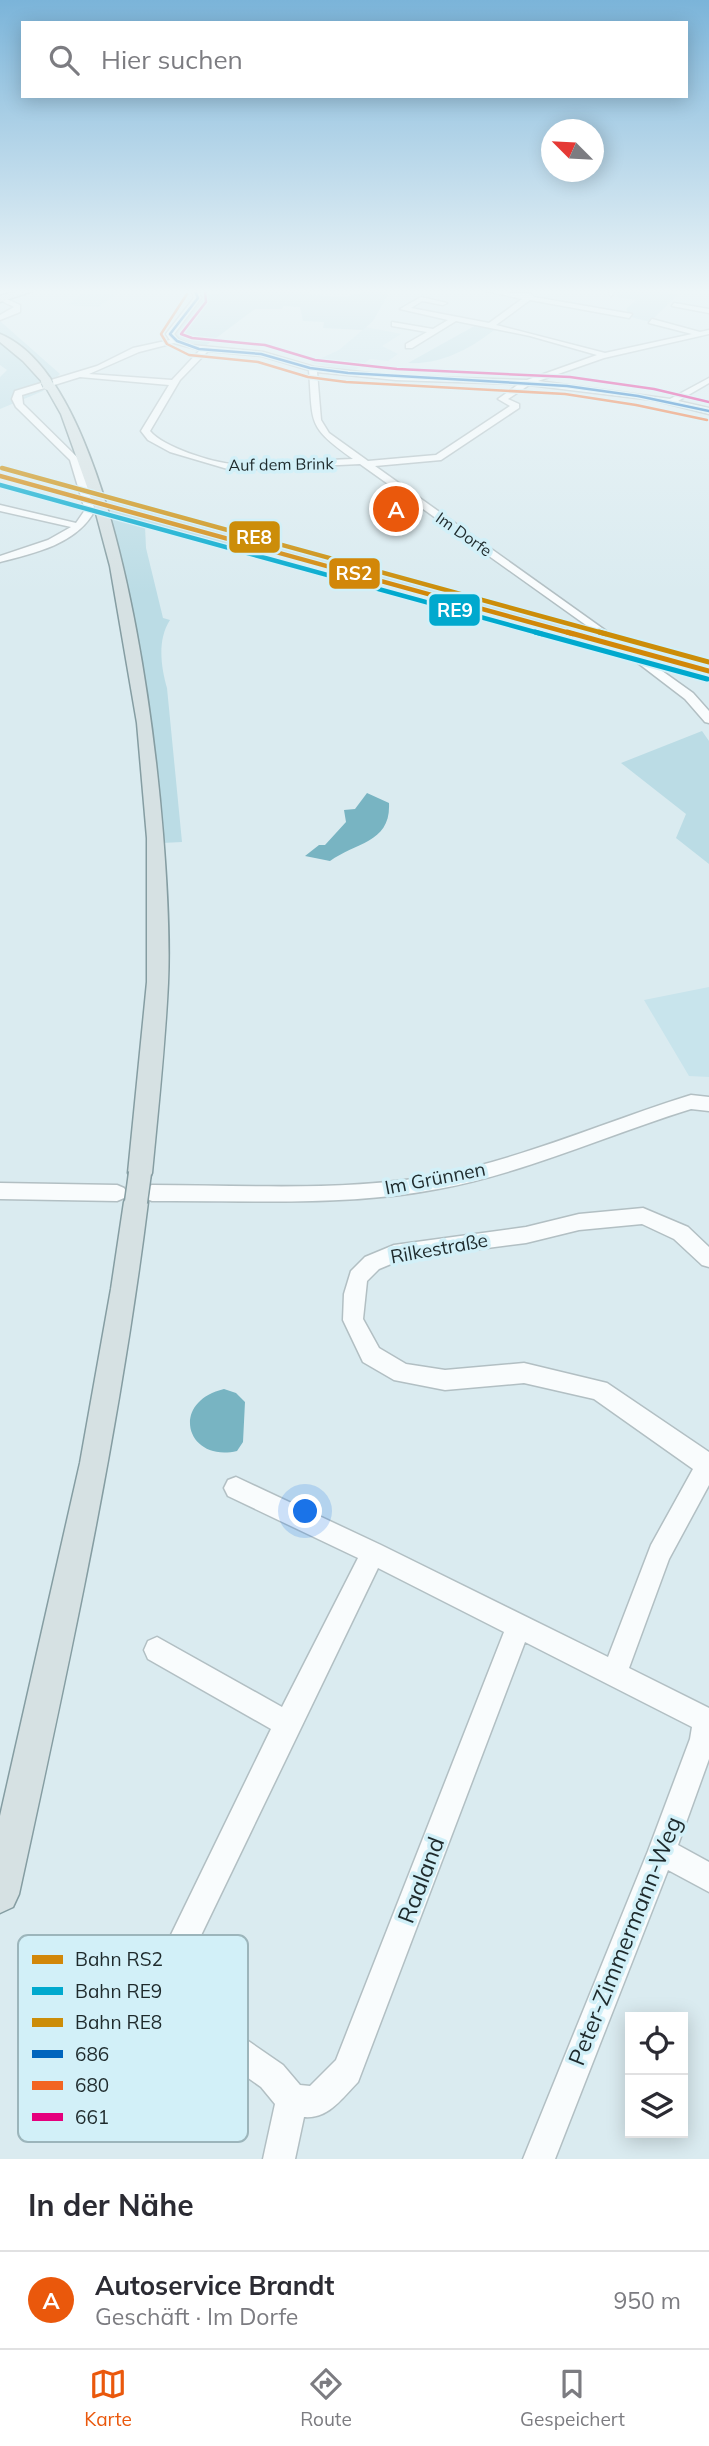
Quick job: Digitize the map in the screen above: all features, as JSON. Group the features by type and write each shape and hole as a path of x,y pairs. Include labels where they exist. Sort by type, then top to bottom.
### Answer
{"main road":[{"path":"0,1894 73,1567 128,1273 158,982 156,838 137,668 117,566 93,500 67,414 53,392"}],"street":[{"path":"0,559 64,536 88,518 93,500 74,459 16,399 20,392"},
{"name":"Auf dem Brink","path":"170,392 145,431 151,438 173,450 215,465 240,468 362,462"},
{"name":"Im Dorfe","path":"315,392 319,426 326,435 625,648 688,696 709,719"},
{"path":"362,462 438,458 516,406 502,399 514,392"},
{"path":"615,392 671,401 709,411"},
{"path":"671,401 688,392"},
{"path":"0,508 78,526"},
{"name":"Im Grünnen","path":"0,1192 354,1191 438,1181 537,1156 680,1105 691,1102 709,1104"},
{"name":"Rilkestraße","path":"708,1464 599,1390 524,1373 445,1380 402,1373 371,1355 353,1320 358,1278 372,1263 401,1251 526,1234 579,1222 643,1216 681,1233 709,1259"},
{"path":"236,1488 373,1553 614,1674 659,1553 708,1464"},
{"path":"186,1935 373,1553"},
{"name":"Raaland","path":"292,2100 316,2102 347,2071 519,1627"},
{"path":"157,1650 287,1724"},
{"name":"Peter-Zimmermann-Weg","path":"539,2159 662,1852 703,1739 707,1719 614,1674"},
{"path":"662,1852 709,1878"},
{"path":"248,2060 272,2077 292,2100 279,2159"}],"shaded area":[{"path":"0,392 41,392 0,409"},
{"path":"105,500 641,648 644,645 658,649 656,651 709,665 709,673 108,508"},
{"path":"108,508 268,551 263,554 152,524 145,526 146,548 163,618 170,620 163,636 161,654 167,688 182,842 162,843 135,626"},
{"path":"702,731 709,741 709,864 676,838 686,814 621,763"},
{"path":"709,987 709,1077 689,1076 644,1000"}],"water":[{"path":"367,793 389,803 388,816 378,834 330,861 305,856 319,845 325,845 346,822 344,810 355,809"},
{"path":"224,1389 236,1393 245,1402 243,1442 237,1451 220,1452 206,1448 196,1440 191,1429 190,1417 196,1406 207,1396"}],"rail line":[{"name":"RE8","path":"2,468 709,662"},
{"name":"RS2","path":"0,476 709,671"},
{"name":"RE9","path":"0,485 707,679"}],"transit line":[{"name":"680","path":"529,392 583,396 707,420"},
{"name":"686","path":"610,392 709,411"},
{"name":"661","path":"666,392 709,402"}],"place":[{"name":"Autoservice Brandt","path":"396,509"}]}
